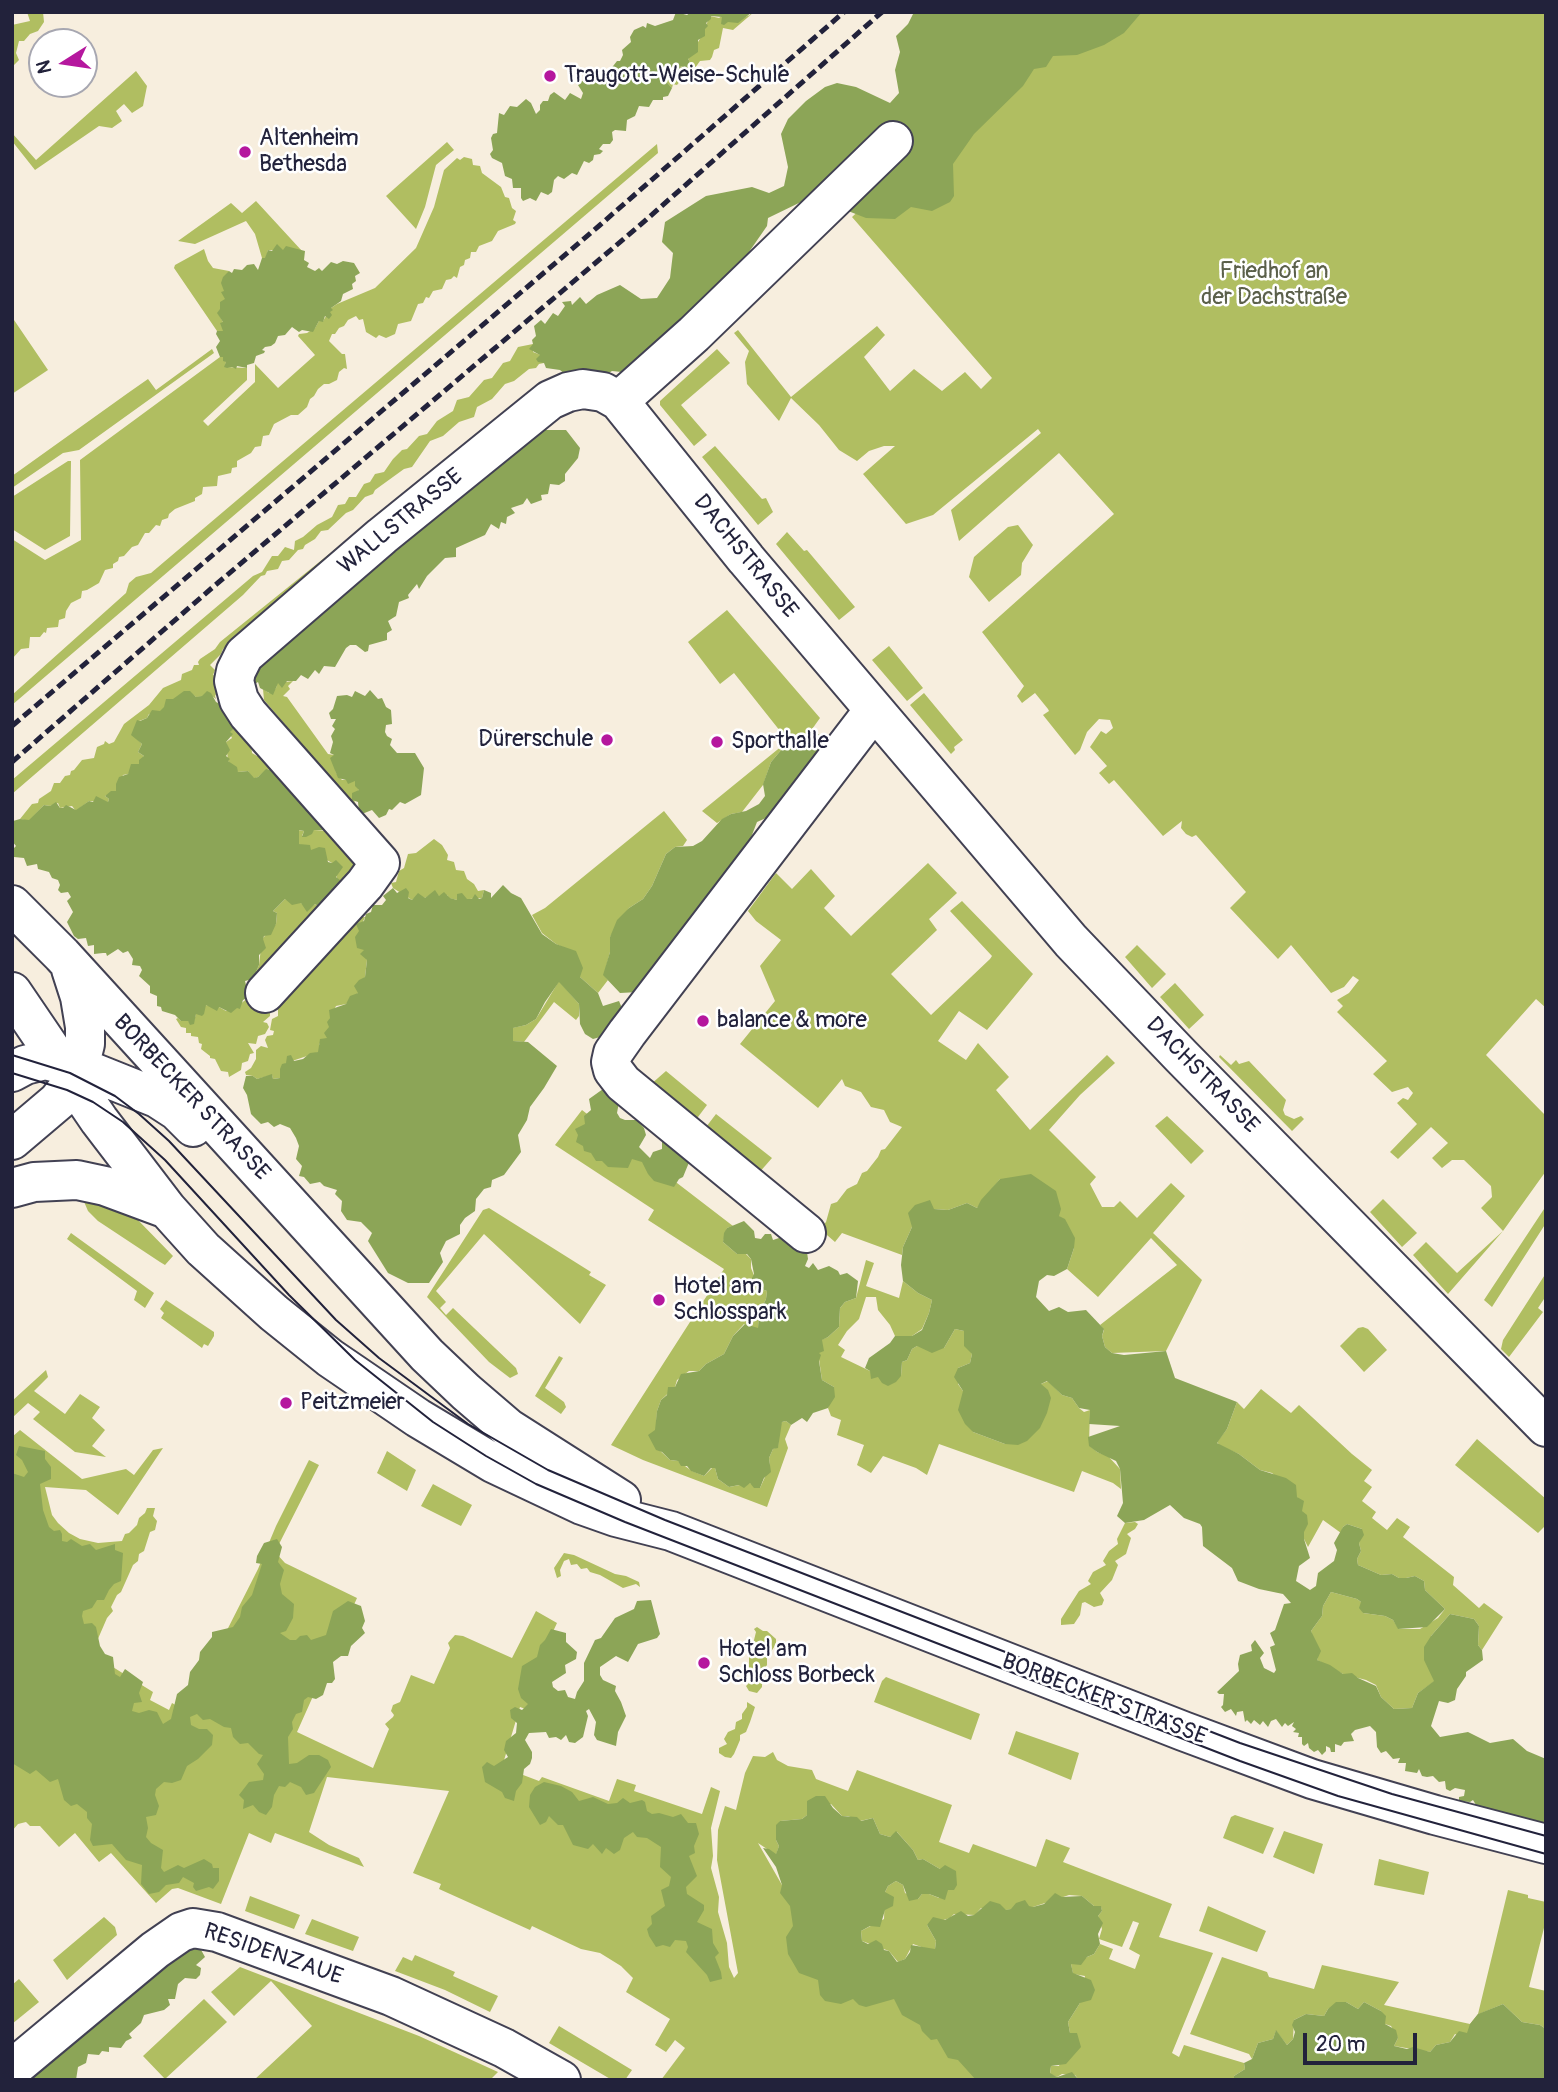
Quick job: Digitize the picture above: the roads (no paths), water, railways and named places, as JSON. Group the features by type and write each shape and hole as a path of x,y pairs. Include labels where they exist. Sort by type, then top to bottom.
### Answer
{"street":[{"path":"618,401 694,334 893,141"},
{"name":"WALLSTRASSE","path":"265,993 365,884 380,863 248,714 236,689 236,671 240,662 259,640 382,536 550,400 568,391 583,389 603,392 618,401"},
{"name":"DACHSTRASSE","path":"618,401 746,559 1026,890 1095,967 1546,1427"},
{"path":"806,1233 623,1083 613,1070 611,1062 613,1054 627,1033 874,710"},
{"name":"BORBECKER STRASSE","path":"12,905 69,963 427,1355 508,1428 671,1531"},
{"path":"12,1140 52,1107 43,1069 85,1044 80,997 69,963"},
{"name":"BORBECKER STRASSE","path":"12,992 43,1069 204,1250 294,1330 364,1382 445,1436 517,1476 582,1505 671,1531 1312,1779 1546,1844"},
{"name":"BORBECKER STRASSE","path":"43,1069 150,1094 177,1111 278,1220 331,1267 369,1292"},
{"name":"BORBECKER STRASSE","path":"12,1188 34,1182 77,1180 115,1189 167,1209"},
{"name":"RESIDENZAUE","path":"12,2069 155,1950 181,1932 193,1928 217,1932 391,1996 504,2048 561,2080"}],"tram line":[{"path":"12,1055 70,1073 115,1096 139,1114 169,1141 336,1320 379,1358 468,1424 548,1470 665,1520 1240,1743 1392,1794 1546,1836"},
{"path":"12,1073 67,1090 93,1102 123,1122 165,1160 289,1295 355,1360 433,1422 536,1484 625,1522 1240,1761 1338,1796 1546,1854"}],"railway":[{"path":"12,726 600,225 844,12"},
{"path":"12,762 213,587 639,226 882,12"}],"place":[{"name":"Traugott-Weise-Schule","path":"550,76"},
{"name":"Altenheim Bethesda","path":"245,152"},
{"name":"Dürerschule","path":"607,740"},
{"name":"Sporthalle","path":"717,742"},
{"name":"balance & more","path":"703,1021"},
{"name":"Hotel am Schlosspark","path":"659,1300"},
{"name":"Peitzmeier","path":"286,1403"},
{"name":"Hotel am Schloss Borbeck","path":"704,1663"}],"park label":[{"name":"Friedhof an der Dachstraße","path":"1274,285"}]}
